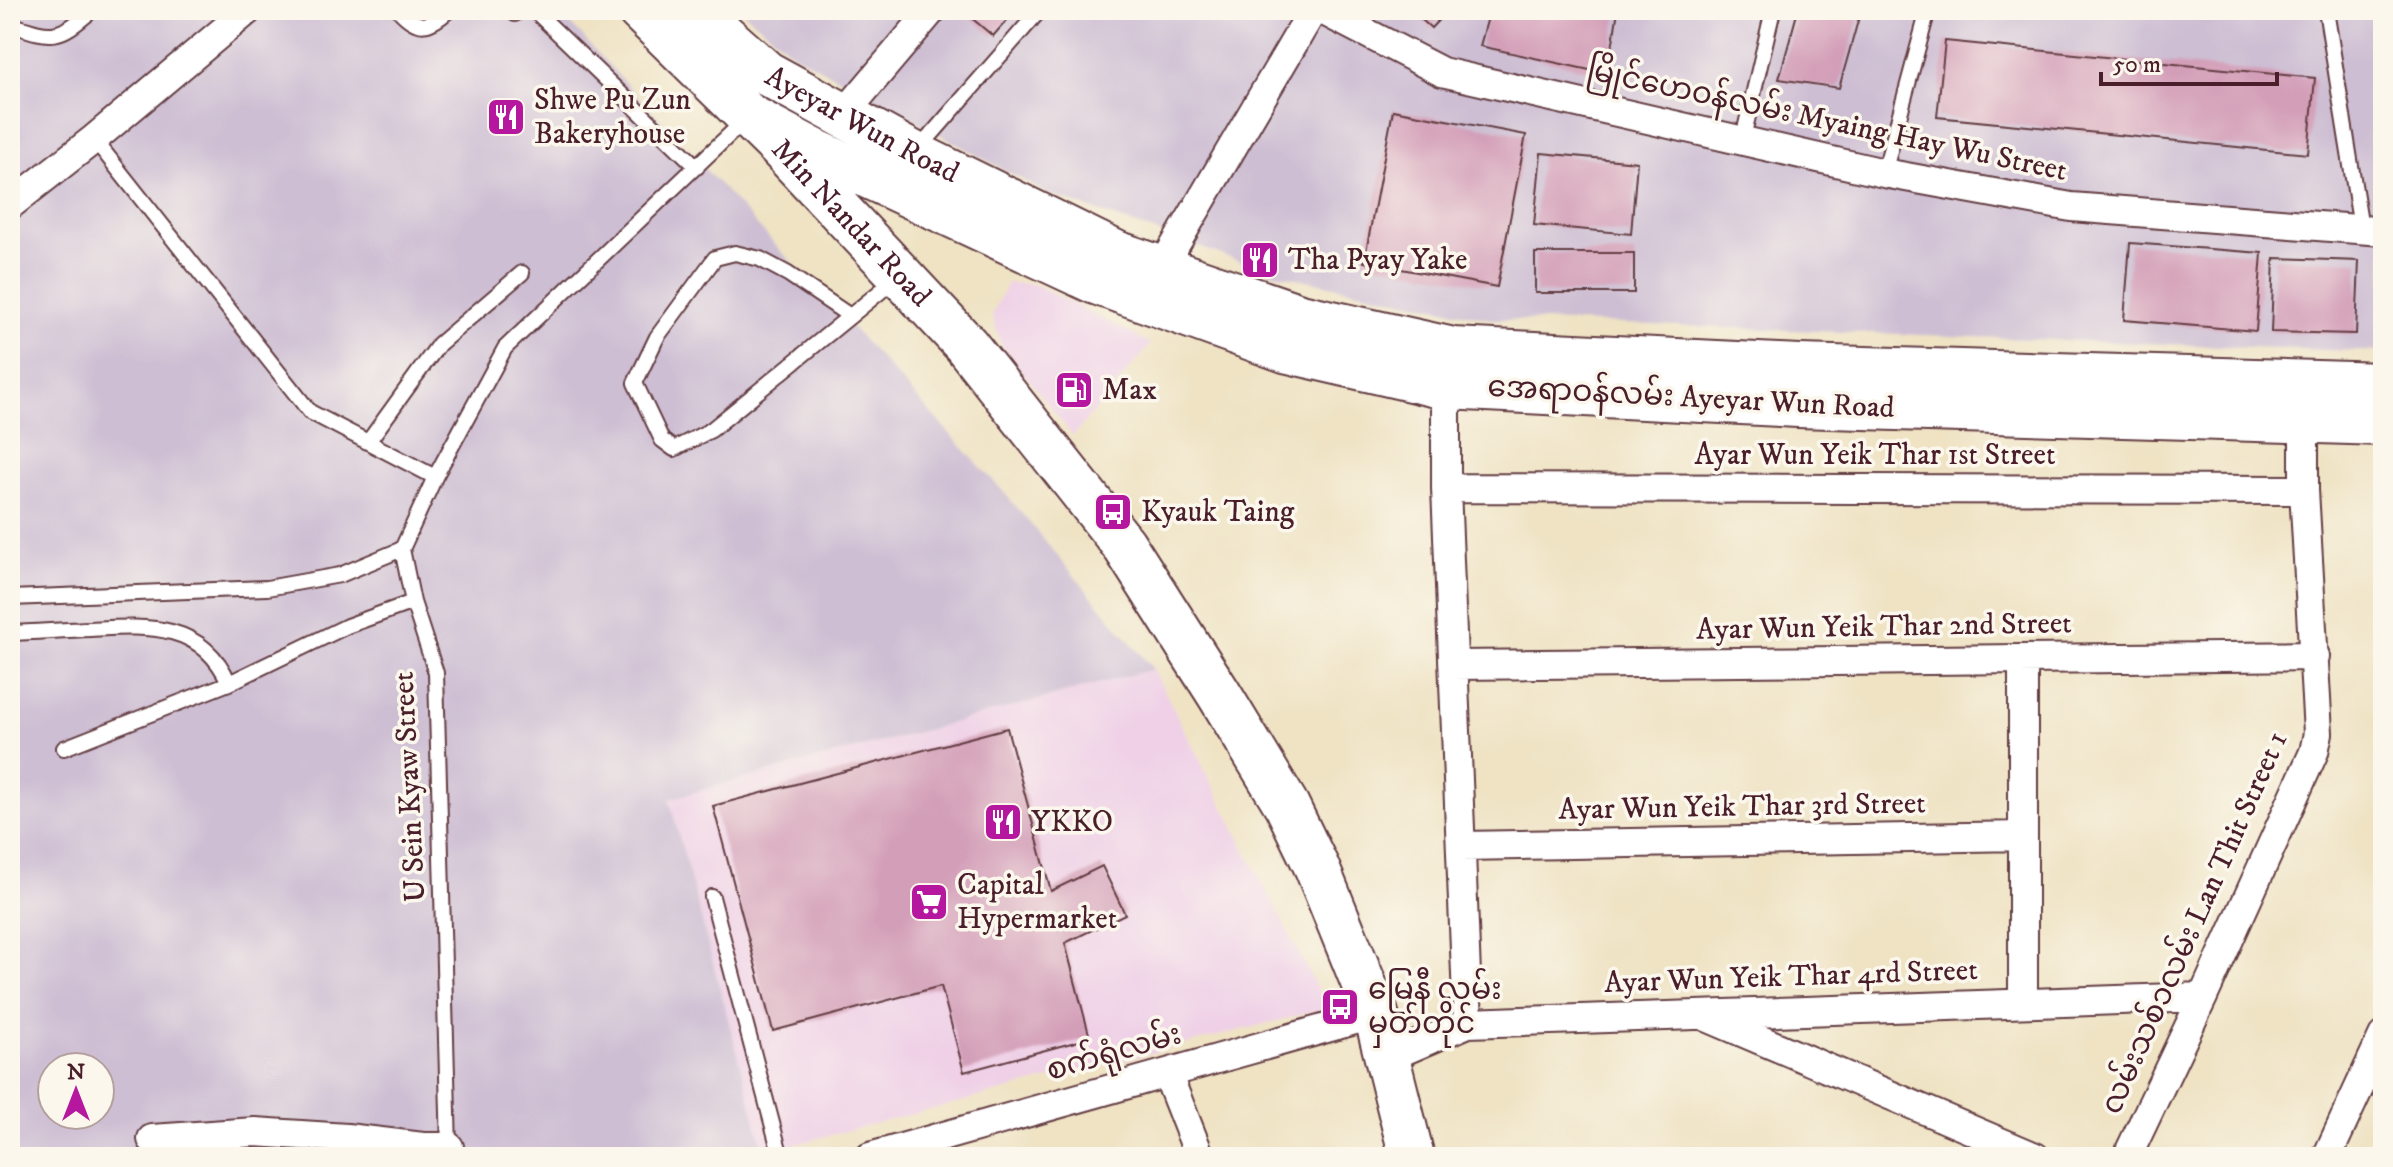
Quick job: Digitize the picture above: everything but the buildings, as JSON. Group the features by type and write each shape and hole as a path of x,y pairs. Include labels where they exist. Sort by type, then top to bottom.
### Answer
{"main road":[{"name":"Ayeyar Wun Road","path":"640,10 742,110 812,150 887,183 1034,234"},
{"name":"Ayeyar Wun Road","path":"695,10 766,73 914,154 1034,234"},
{"path":"742,110 766,73"},
{"name":"Min Nandar Road","path":"742,110 902,274 966,345 1124,545 1287,806 1317,868 1376,1014 1412,1157"},
{"name":"အေရာဝန်လမ်း Ayeyar Wun Road","path":"1034,234 1116,253 1449,368"},
{"name":"အေရာဝန်လမ်း Ayeyar Wun Road","path":"1034,234 1096,282 1285,350 1449,368 1800,367 2304,400 2383,423"},
{"name":"အေရာဝန်လမ်း Ayeyar Wun Road","path":"2304,400 2383,385"}],"street":[{"path":"10,205 248,10"},
{"path":"844,114 932,10"},
{"path":"1161,269 1313,10"},
{"name":"မြိုင်ဟေဝန်လမ်း Myaing Hay Wu Street","path":"1322,10 1442,72 1884,173 2071,207 2372,229"},
{"path":"1449,368 1446,488 1468,1023"},
{"name":"လမ်းသစ်၁လမ်း Lan Thit Street 1","path":"2127,1157 2314,752 2318,733 2304,490 2304,400"},
{"name":"Ayar Wun Yeik Thar 1st Street","path":"1446,488 2304,490"},
{"name":"Ayar Wun Yeik Thar 2nd Street","path":"1454,665 2315,656"},
{"path":"2023,659 2023,1003"},
{"name":"Ayar Wun Yeik Thar 3rd Street","path":"1461,846 2023,836"},
{"name":"Ayar Wun Yeik Thar 4rd Street","path":"1389,1057 1468,1023 2203,997"},
{"path":"1699,1013 2029,1156"},
{"name":"စက်ရုံလမ်း","path":"870,1157 1376,1014"},
{"path":"2327,1157 2383,1036"},
{"path":"1167,1073 1200,1157"},
{"path":"152,1139 255,1132 347,1138 449,1152"}],"lane":[{"path":"10,24 46,36 72,28 92,10"},
{"path":"399,10 409,22 423,25 435,23 449,10"},
{"path":"511,10 515,14 519,10"},
{"path":"534,10 697,167"},
{"path":"914,154 1040,10"},
{"path":"1742,142 1773,10"},
{"path":"1884,173 1928,10"},
{"path":"2326,10 2372,229"},
{"path":"10,598 267,588 340,575 402,549 435,477 505,348 697,167 742,110"},
{"path":"94,139 310,412 435,477"},
{"path":"850,316 760,259 735,253 715,258 657,337 635,383 662,440 674,449 711,430 902,274"},
{"path":"368,442 439,344 522,273"},
{"name":"U Sein Kyaw Street","path":"402,549 413,602 436,673 449,1152"},
{"path":"64,748 229,683 347,626 413,602"},
{"path":"10,633 142,626 164,628 191,639 221,663 229,683"},
{"path":"712,897 781,1157"}],"shaded area":[{"path":"10,10 558,10 1001,489 1153,669 669,799 764,1152 711,1157 10,1157"},
{"path":"741,10 2383,10 2383,352 1491,319 1273,273 1046,193 794,54"},
{"name":"Max","path":"1007,283 1034,284 1151,344 1073,436 1001,344 992,315"},
{"path":"1153,669 1327,1008 764,1152 669,799"}],"place":[{"name":"Shwe Pu Zun Bakeryhouse","path":"506,117"},
{"name":"Tha Pyay Yake","path":"1260,260"},
{"name":"Max","path":"1074,390"},
{"name":"Kyauk Taing","path":"1113,512"},
{"name":"YKKO","path":"1003,822"},
{"name":"Capital Hypermarket","path":"929,902"},
{"name":"မြေနီ လမ်း မှတ်တိုင်","path":"1340,1007"}]}
